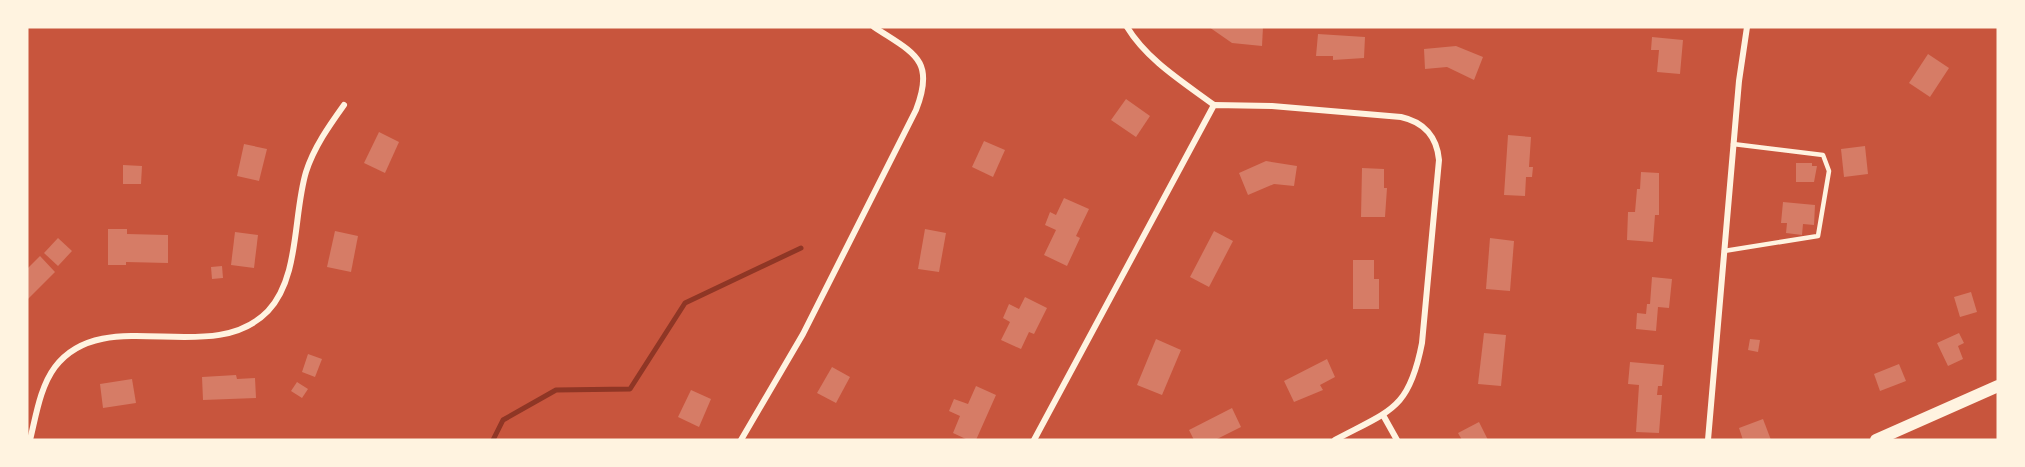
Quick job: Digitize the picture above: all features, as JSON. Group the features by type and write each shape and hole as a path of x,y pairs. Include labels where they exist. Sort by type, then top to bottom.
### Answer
{"main road":[{"path":"1876,440 1998,386"}],"street":[{"path":"741,440 803,333 923,92 925,81 919,61 911,51 874,27"},
{"path":"1128,27 1136,42 1152,57 1214,105 1272,106 1401,117 1417,122 1433,138 1438,160 1418,366 1406,395 1396,406 1335,440"},
{"path":"1708,440 1738,81 1747,27"},
{"path":"30,440 48,380 54,369 71,352 93,342 113,338 210,336 230,333 246,327 267,311 277,300 287,277 309,163 319,142 344,105"},
{"path":"1034,440 1214,105"},
{"path":"1383,415 1397,440"}],"lane":[{"path":"1724,251 1818,236 1829,171 1823,155 1733,144"}],"building":[{"path":"1209,27 1263,27 1262,46 1232,43"},
{"path":"1318,34 1365,37 1364,58 1333,60 1333,56 1316,56"},
{"path":"1652,37 1683,40 1680,74 1657,72 1659,50 1651,50"},
{"path":"1456,46 1483,57 1474,80 1447,67 1425,69 1424,49"},
{"path":"1928,54 1949,68 1930,97 1909,83"},
{"path":"1126,99 1150,116 1136,137 1111,120"},
{"path":"379,132 399,142 385,173 364,163"},
{"path":"1508,135 1531,137 1529,167 1533,167 1532,177 1526,177 1525,196 1504,195"},
{"path":"984,141 1005,150 993,177 972,167"},
{"path":"244,144 267,149 259,181 237,176"},
{"path":"1865,146 1868,174 1844,177 1841,149"},
{"path":"1266,161 1297,166 1294,186 1274,184 1248,195 1239,173"},
{"path":"1796,163 1812,163 1812,166 1817,166 1814,182 1796,182"},
{"path":"123,165 142,166 141,184 123,184"},
{"path":"1362,168 1384,169 1384,188 1387,188 1385,217 1361,217"},
{"path":"1641,172 1659,173 1659,215 1655,215 1653,242 1627,240 1628,212 1635,212"},
{"path":"1064,198 1089,209 1076,236 1080,238 1067,266 1044,255 1056,230 1045,225 1050,212 1056,215"},
{"path":"1783,202 1815,205 1814,225 1803,224 1802,235 1786,233 1787,223 1781,223"},
{"path":"108,229 127,229 127,234 168,235 168,263 126,262 126,265 108,265"},
{"path":"925,229 946,233 939,272 918,269"},
{"path":"335,231 358,236 351,272 327,267"},
{"path":"1214,231 1233,241 1209,287 1190,277"},
{"path":"235,232 258,235 254,268 231,265"},
{"path":"58,238 72,251 58,266 44,253"},
{"path":"1490,238 1514,241 1510,291 1486,289"},
{"path":"40,256 55,272 27,300 27,269"},
{"path":"1353,260 1374,260 1374,279 1379,279 1379,309 1353,309"},
{"path":"222,266 223,278 212,279 211,267"},
{"path":"1652,277 1672,279 1669,308 1658,307 1656,331 1636,329 1637,313 1646,314 1647,304 1650,304"},
{"path":"1971,292 1977,312 1960,317 1954,297"},
{"path":"1025,297 1047,308 1034,334 1029,332 1021,349 1001,340 1010,322 1003,318 1009,304 1019,309"},
{"path":"1484,333 1506,335 1501,386 1478,384"},
{"path":"1959,333 1964,343 1958,346 1963,359 1948,366 1937,343"},
{"path":"1156,339 1181,350 1162,395 1137,385"},
{"path":"1750,339 1760,340 1758,352 1748,350"},
{"path":"308,354 322,359 315,377 302,372"},
{"path":"1327,359 1335,377 1320,385 1323,390 1294,402 1284,381"},
{"path":"1630,362 1664,365 1662,386 1658,386 1657,395 1662,395 1659,433 1636,432 1639,385 1628,384"},
{"path":"1899,364 1906,381 1880,391 1874,374"},
{"path":"832,367 850,377 836,403 817,393"},
{"path":"236,375 237,379 255,378 256,398 203,400 202,377"},
{"path":"132,379 136,403 103,408 100,384"},
{"path":"297,382 308,389 302,398 291,391"},
{"path":"976,386 996,395 976,440 968,440 953,433 960,416 949,411 954,399 968,404"},
{"path":"691,390 711,399 699,427 678,417"},
{"path":"1232,408 1241,427 1215,440 1194,440 1189,430"},
{"path":"1763,419 1771,440 1743,440 1739,428"},
{"path":"1479,422 1488,440 1462,440 1458,433"}],"waterway":[{"path":"493,440 503,420 556,390 630,389 685,303 801,248"}]}
